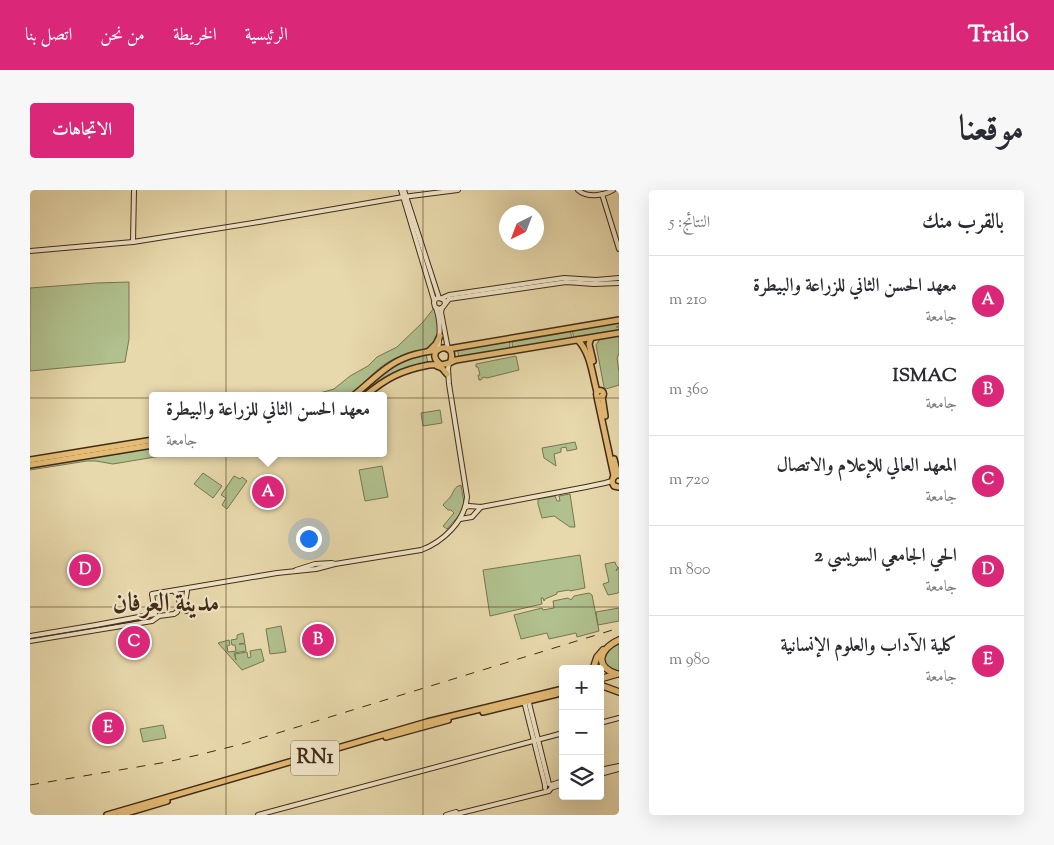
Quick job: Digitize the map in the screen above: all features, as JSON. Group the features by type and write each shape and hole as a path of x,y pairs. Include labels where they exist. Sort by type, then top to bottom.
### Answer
{"highway":[{"path":"594,665 597,657 602,651 609,644 619,640"},
{"path":"618,675 605,667 602,656 606,648 619,640"},
{"path":"604,680 618,675"},
{"path":"604,684 619,692"}],"main road":[{"path":"358,392 393,363 411,356 444,348 448,349 619,320"},
{"path":"370,392 392,376 411,369 619,332"},
{"path":"429,352 440,336"},
{"path":"591,338 589,346 599,394"},
{"path":"578,340 584,347 590,360 605,416 619,493"},
{"path":"448,349 452,354 450,362"},
{"path":"438,350 435,353 435,358 440,364"},
{"path":"430,365 440,367 447,375"},
{"path":"30,460 149,441"},
{"path":"30,465 149,446"},
{"name":"RN1","path":"107,815 206,784 427,722 559,693"},
{"name":"RN1","path":"120,815 526,700"}],"street":[{"path":"132,242 134,190"},
{"path":"402,190 440,298 444,300 445,304"},
{"path":"30,251 132,242 458,190"},
{"path":"578,190 585,195 602,194 613,190"},
{"path":"602,194 619,249"},
{"path":"405,197 440,324 438,350"},
{"path":"434,301 449,296 564,278 596,280 619,278"},
{"path":"448,349 441,312 449,300 566,282 594,284 619,282"},
{"path":"436,308 442,308"},
{"path":"447,375 450,362"},
{"path":"440,364 447,375 468,498 466,516 468,517"},
{"path":"468,508 480,508 557,491 616,481"},
{"path":"468,508 476,512"},
{"path":"30,641 154,620 152,594 421,550 440,540 468,508"},
{"path":"458,520 472,517 480,508"},
{"path":"30,636 155,615 176,614 180,602 189,589"},
{"path":"186,611 185,596 189,589"},
{"path":"174,591 179,597 180,602"},
{"path":"526,700 548,787"},
{"path":"604,722 619,718"},
{"path":"258,815 559,734"},
{"path":"604,771 619,768"},
{"path":"446,815 559,784"},
{"path":"453,815 548,787"}],"green space":[{"path":"129,282 129,339 125,362 30,371 30,288"},
{"path":"434,308 438,335 431,346 388,362 353,392 323,392 334,389 350,376 368,366 377,357 397,347 423,322"},
{"path":"619,321 619,326 616,327 619,327 619,331 574,339 572,329"},
{"path":"570,329 572,339 513,349 511,339"},
{"path":"619,336 619,353 617,358 619,385 606,389 604,387 596,345 600,339"},
{"path":"509,340 511,349 459,358 457,348"},
{"path":"426,354 428,363 397,372 387,377 368,392 360,392 390,368 407,359"},
{"path":"516,356 519,370 487,378 483,377 479,380 478,375 480,375 476,364"},
{"path":"440,410 442,423 423,426 421,413"},
{"path":"575,442 577,449 567,451 566,447 561,448 561,452 554,454 556,466 544,458 542,448"},
{"path":"149,449 149,457 155,457 113,464 87,461 30,470 30,468"},
{"path":"382,466 388,497 365,501 359,470"},
{"path":"203,473 222,486 213,498 194,484"},
{"path":"234,476 240,479 242,477 247,481 227,509 222,505 226,498 221,495"},
{"path":"461,485 464,503 462,512 447,529 443,526 454,513 443,505 456,488"},
{"path":"570,494 575,527 570,527 554,516 542,518 538,499 555,496 557,501 560,501 559,496"},
{"path":"580,555 585,588 557,592 557,594 544,601 541,598 542,604 490,616 483,570"},
{"path":"615,562 618,567 616,571 619,567 619,592 608,595 603,584 609,582 605,564"},
{"path":"589,593 592,595 599,631 577,637 576,633 549,639 547,633 521,639 514,615 542,608 543,610 554,608 553,601 568,598 571,600 574,596"},
{"path":"619,608 619,621 598,625 596,612"},
{"path":"281,626 286,652 270,654 266,629"},
{"path":"243,633 245,643 239,644 245,644 246,651 234,653 236,660 235,654 247,652 248,658 251,657 250,651 261,649 264,661 242,670 218,643 229,640 228,652 236,651 235,645 232,645 231,640 237,639 237,635"},
{"path":"619,641 619,672 612,670 606,665 604,656"},
{"path":"163,725 166,738 143,742 140,729"}],"tram line":[{"path":"30,639 150,619"}],"railway":[{"path":"30,785 167,762 242,744 619,628"}],"place":[{"name":"معهد الحسن الثاني للزراعة والبيطرة","path":"268,492"},
{"name":"الحي الجامعي السويسي 2","path":"85,570"},
{"name":"ISMAC","path":"318,640"},
{"name":"المعهد العالي للإعلام والاتصال","path":"134,642"},
{"name":"كلية الآداب والعلوم الإنسانية","path":"108,728"}],"district":[{"name":"مدينة العرفان","path":"166,604"}]}
